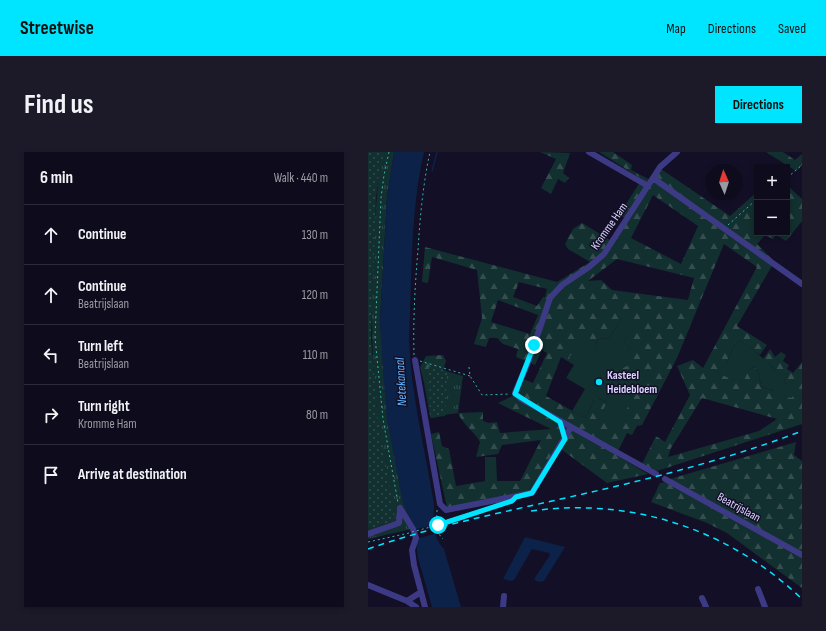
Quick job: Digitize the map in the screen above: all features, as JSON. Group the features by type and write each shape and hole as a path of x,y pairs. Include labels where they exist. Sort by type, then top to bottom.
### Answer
{"street":[{"path":"589,152 648,186"},
{"name":"Kromme Ham","path":"515,394 529,360 550,298 562,285 589,267 604,254 660,168 677,152"},
{"path":"653,178 802,284"},
{"path":"415,360 440,504 446,510 532,493 571,428"},
{"path":"515,394 560,422 656,474"},
{"path":"560,422 565,438"},
{"path":"565,438 584,434"},
{"name":"Beatrijslaan","path":"665,479 802,555"},
{"path":"368,534 399,523 400,508"},
{"path":"400,508 413,529 416,538 412,550 425,607"},
{"path":"368,585 407,601 416,607"},
{"path":"758,589 765,607"},
{"path":"407,601 421,592"},
{"path":"503,607 504,596"},
{"path":"702,598 706,607"}],"path":[{"path":"389,152 381,198 375,337 383,419 400,508"},
{"path":"430,152 423,187 417,256 414,324 415,360 470,376"},
{"path":"790,176 802,165"},
{"path":"724,228 756,200"},
{"path":"469,367 470,376 482,395 515,394"},
{"path":"440,504 437,508 436,524 438,534 443,539"},
{"path":"368,542 438,525 498,506"}],"green space":[{"path":"368,152 384,152 376,198 371,338 378,420 395,518 392,522 368,529"},
{"path":"381,152 394,152 387,198 380,321 386,395 416,528 368,539 368,529 392,522 368,412 377,413 374,380 372,282 375,217"},
{"path":"540,152 570,153 563,173 569,178 565,183 558,179 551,194 541,188 556,159"},
{"path":"599,152 613,152 632,165 631,170 652,181 661,169 730,216 754,195 754,236 764,236 757,244 772,259 773,264 737,326 767,345 760,355 740,341 734,345 726,365 749,370 754,366 758,372 761,386 773,391 793,382 785,384 784,381 788,375 778,372 763,359 770,349 775,357 781,352 786,355 783,361 789,365 787,369 793,373 802,362 802,424 657,471 642,464 656,436 665,442 690,395 677,366 693,360 703,368 757,267 724,244 677,358 642,425 637,426 632,435 627,433 616,455 648,474 607,483 558,447 532,491 447,508 431,434 439,432 442,446 449,449 456,486 485,481 520,481 541,440 502,445 498,454 476,457 480,442 458,413 483,412 483,421 489,423 497,422 500,433 551,429 498,403 513,396 523,379 533,383 547,353 542,350 535,365 516,357 518,349 503,344 497,338 489,338 486,347 474,344 482,318 477,270 432,257 428,283 422,282 425,247 557,282 590,262 568,249 565,244 573,229 582,223 610,240 625,218 619,215 642,179","holes":["653,195 698,226 681,264 631,238","617,259 694,278 688,300 612,290 601,280 588,281","519,282 547,289 545,297 543,297 537,306 513,297","498,300 538,315 530,334 491,322","622,318 624,341 631,350 619,370 618,390 633,397 607,402 596,397 585,418 546,396 561,357 574,365 595,346 598,339 609,338","702,398 777,419 759,431 668,457 671,448"]},
{"path":"766,152 783,152 795,160 802,154 802,165 796,171 790,167 790,164 785,164"},
{"path":"790,188 802,199 802,221 790,236"},
{"path":"767,236 775,236 773,239"},
{"path":"778,236 790,236 786,241"},
{"path":"627,316 634,321 624,341 631,350 631,364 619,370 618,390 633,397 618,427 599,419 607,402 596,397 585,418 572,411 585,389 566,378 575,363 569,358 579,342 595,346 598,339 609,338 622,318"},
{"path":"740,341 754,350 774,369 789,375 784,381 785,384 794,381 798,391 791,398 761,386 758,372 754,366 749,370 744,380 731,379 716,372 726,365 734,345"},
{"path":"443,355 446,361 443,371 430,384 424,383 420,367 426,356"},
{"path":"429,366 447,371 445,416 430,418"},
{"path":"432,367 463,376 458,413 430,417 424,383 430,383"},
{"path":"796,442 794,455 802,461 802,588 727,533 707,523 651,502 660,483 672,481 670,479"},
{"path":"485,457 496,457 497,481 485,481"}],"water":[{"name":"Netekanaal","path":"394,152 424,152 419,175 414,222 411,269 409,339 410,359 415,399 434,502 434,530 441,546 444,549 461,607 432,607 418,558 414,528 403,504 387,419 380,321 387,198"},
{"path":"525,537 565,547 544,581 538,582 534,579 550,555 549,553 532,549 514,580 511,581 503,579"}],"pier":[{"path":"435,525 437,533 416,539 413,530"}],"waterway":[{"path":"432,171 437,152"}],"railway":[{"path":"368,549 459,522 616,486 710,462 802,431"},
{"path":"531,511 568,508 605,509 641,514 677,524 711,537 743,554 773,575 802,599"}],"place":[{"name":"Kasteel Heidebloem","path":"599,382"}],"route":[{"path":"438,525 512,501 516,497 534,492 565,439 560,422 517,397 515,394 534,345"}]}
